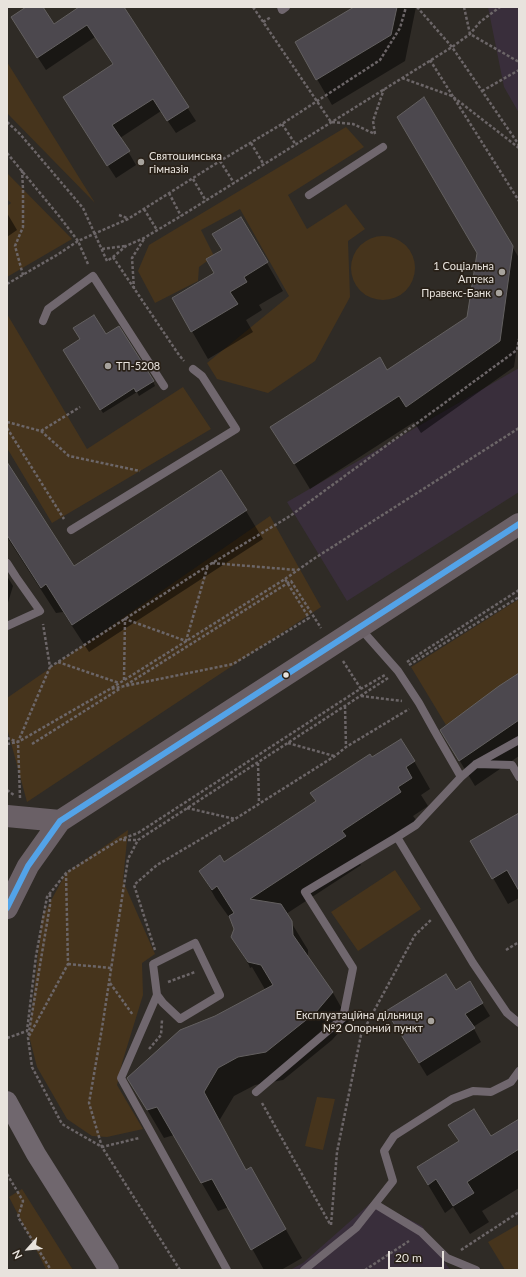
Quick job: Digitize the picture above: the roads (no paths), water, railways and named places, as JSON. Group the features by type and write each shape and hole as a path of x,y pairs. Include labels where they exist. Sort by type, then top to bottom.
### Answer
{"main road":[{"path":"7,908 28,866 60,821 519,524"},
{"path":"7,816 60,821"}],"street":[{"path":"7,1101 36,1154 110,1270"},
{"path":"7,1130 36,1154"}],"lane":[{"path":"281,7 282,10 286,7"},
{"path":"309,195 383,147"},
{"path":"43,321 48,309 94,276 164,386"},
{"path":"71,530 236,429 202,376 193,369"},
{"path":"7,563 40,611 7,626"},
{"path":"359,628 400,668 461,778"},
{"path":"256,1092 343,1018 353,968 305,892 416,825 476,764 519,740"},
{"path":"476,764 512,765 519,777"},
{"path":"397,837 473,963 507,1013 519,1022"},
{"path":"157,995 163,1003 180,1019 220,995 195,943 153,964 157,995 121,1078 228,1270"},
{"path":"304,1270 356,1228 393,1181 384,1151 394,1136 452,1099 473,1091 491,1092 512,1082 519,1071"},
{"path":"375,1204 421,1232 447,1258 476,1270"}],"place":[{"name":"Святошинська гімназія","path":"141,162"},
{"name":"1 Соціальна Аптека","path":"502,272"},
{"name":"Правекс-Банк","path":"499,293"},
{"name":"ТП-5208","path":"108,366"},
{"name":"Експлуатаційна дільниця №2 Опорний пункт","path":"431,1021"}]}
